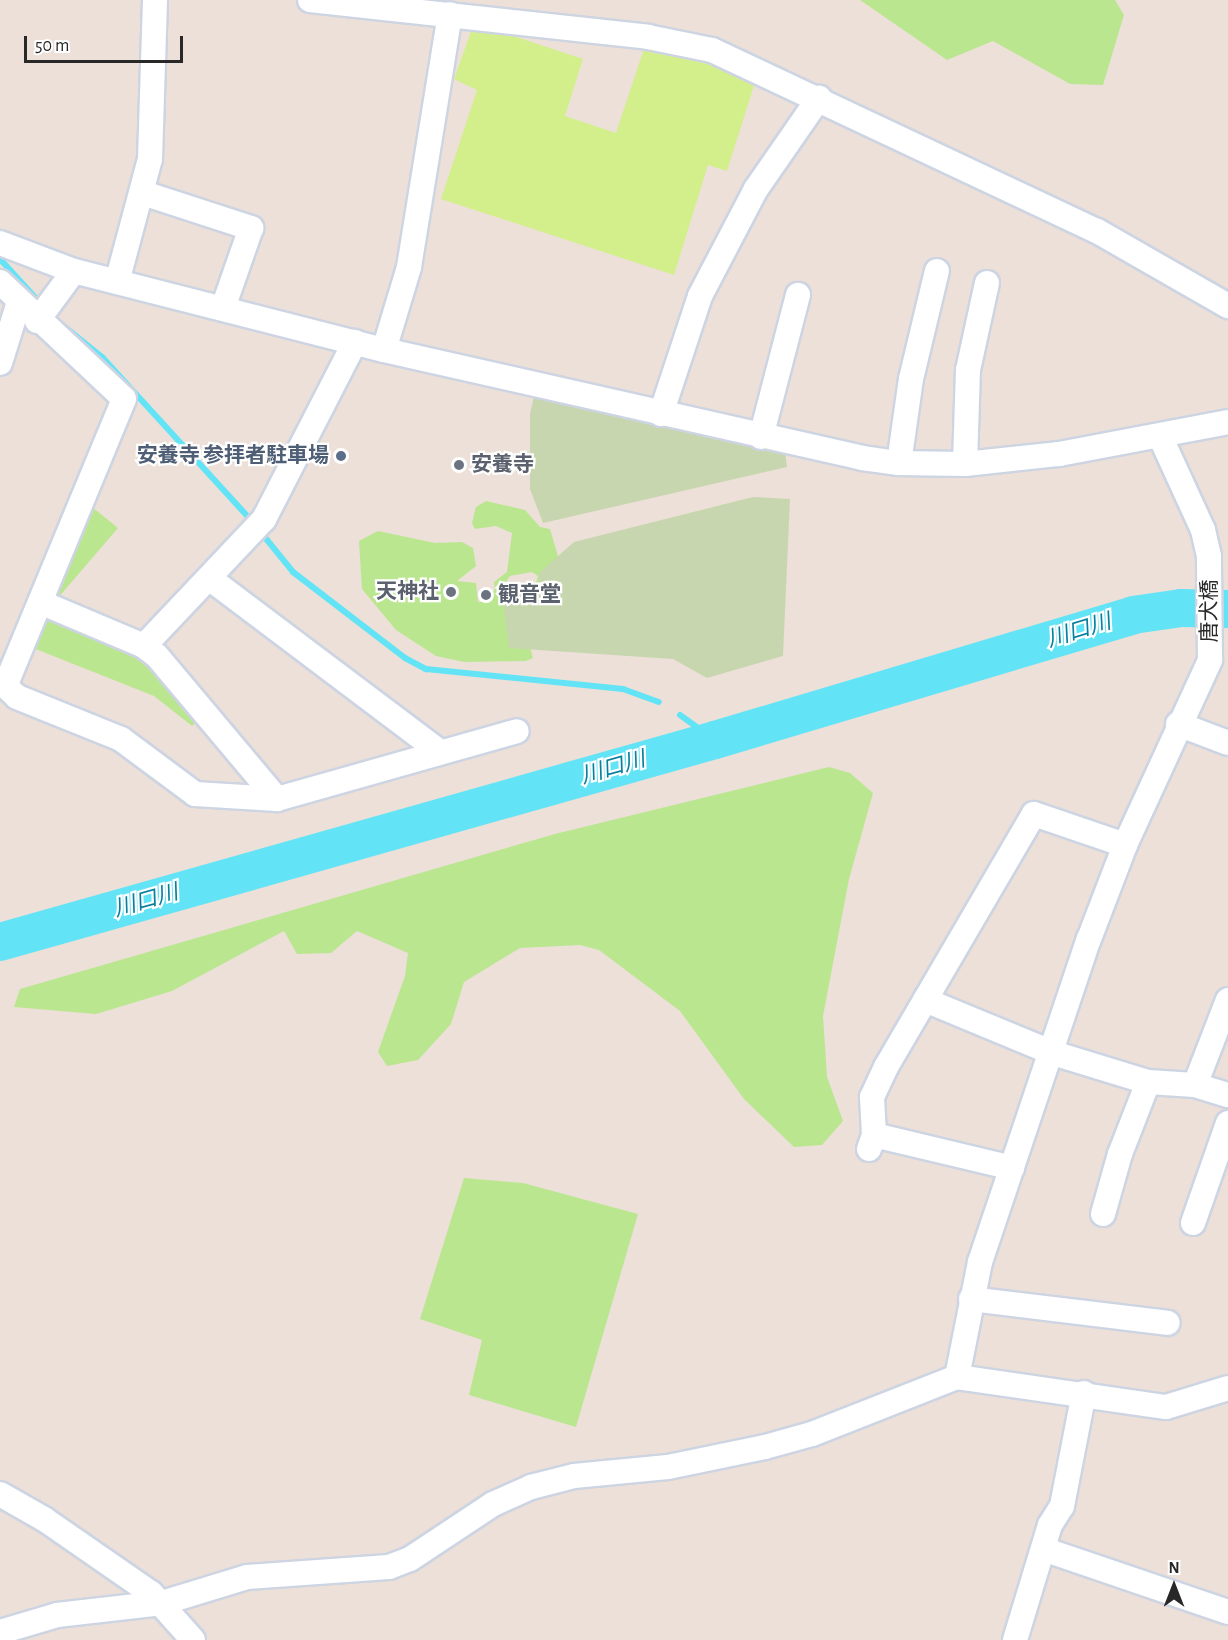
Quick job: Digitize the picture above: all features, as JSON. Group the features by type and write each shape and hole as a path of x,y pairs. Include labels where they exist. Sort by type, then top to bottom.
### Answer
{"street":[{"path":"117,282 150,159 155,0"},
{"path":"310,0 648,37 712,50 819,98 1097,231 1228,306"},
{"path":"384,350 409,267 450,14"},
{"path":"661,414 700,296 756,189 819,98"},
{"path":"143,192 251,228 223,308"},
{"path":"0,243 74,271 384,350 761,437 899,463 965,464 1059,454 1228,422"},
{"path":"42,313 74,271"},
{"path":"899,463 911,380 938,271"},
{"path":"0,282 19,302 42,313 124,399 40,602 3,682 17,697 121,739 195,794 277,799 517,731"},
{"path":"965,464 968,370 987,283"},
{"path":"761,437 798,295"},
{"path":"0,363 19,302"},
{"path":"144,646 256,527 355,342"},
{"name":"唐犬橋","path":"1160,436 1219,563 1210,660 1178,724"},
{"path":"209,578 440,752"},
{"path":"40,602 144,646 226,735 277,799"},
{"path":"957,1377 971,1299 1012,1168 1053,1053 1089,939 1125,845 1178,724 1228,743"},
{"path":"1012,1168 872,1142 872,1097 925,1000 1034,814 1125,845"},
{"path":"925,1000 1053,1053 1148,1082 1195,1085 1228,1095"},
{"path":"1195,1085 1228,1000"},
{"path":"1103,1214 1120,1154 1148,1082"},
{"path":"1193,1223 1228,1123"},
{"path":"971,1299 1167,1323"},
{"path":"0,1632 57,1615 162,1603 247,1576 389,1567 410,1559 493,1504 531,1487 574,1476 668,1467 765,1447 813,1434 957,1377 1166,1407 1228,1388"},
{"path":"1015,1640 1050,1525 1062,1506 1084,1394"},
{"path":"0,1494 97,1553 162,1603 193,1640"},
{"path":"1043,1549 1228,1612"}],"green space":[{"path":"860,0 1115,0 1124,15 1103,85 1070,84 993,41 947,60"},
{"path":"474,23 583,59 565,116 616,133 648,37 759,70 727,171 708,165 674,275 441,199 477,90 454,79"},
{"path":"534,396 785,452 787,467 543,523 530,489 530,414"},
{"path":"753,497 790,499 783,656 707,678 673,659 509,648 502,592 539,592 539,573 574,542"},
{"path":"82,499 118,528 51,606 144,646 206,712 192,726 154,696 23,644"},
{"path":"486,501 525,510 540,527 550,529 560,563 530,647 533,658 526,661 464,662 436,656 396,630 362,589 359,541 378,531 435,543 462,542 473,548 476,566 457,581 476,583 478,602 486,602 495,589 494,582 507,572 512,533 496,526 475,529 472,523 476,507","holes":["532,572 538,576 535,586 508,590 503,586 510,576"]},
{"path":"829,767 850,773 873,793 849,879 823,1016 827,1077 843,1121 822,1145 794,1147 744,1099 680,1011 599,950 580,945 520,948 464,982 451,1024 418,1060 387,1066 378,1052 405,976 408,953 357,931 331,953 297,954 284,931 172,991 96,1014 14,1007 20,989 555,834"},
{"path":"464,1178 523,1183 638,1214 576,1427 469,1395 482,1340 420,1319"}],"waterway":[{"path":"0,259 42,305"},
{"path":"60,323 103,358 253,522"},
{"path":"259,530 293,572 405,658 426,669 623,689 659,702"},
{"name":"川口川","path":"0,942 715,740 1133,615 1181,608 1228,609"},
{"path":"680,715 715,740"}],"place":[{"name":"安養寺 参拝者駐車場","path":"341,456"},
{"name":"安養寺","path":"459,465"},
{"name":"天神社","path":"451,592"},
{"name":"観音堂","path":"486,595"}]}
